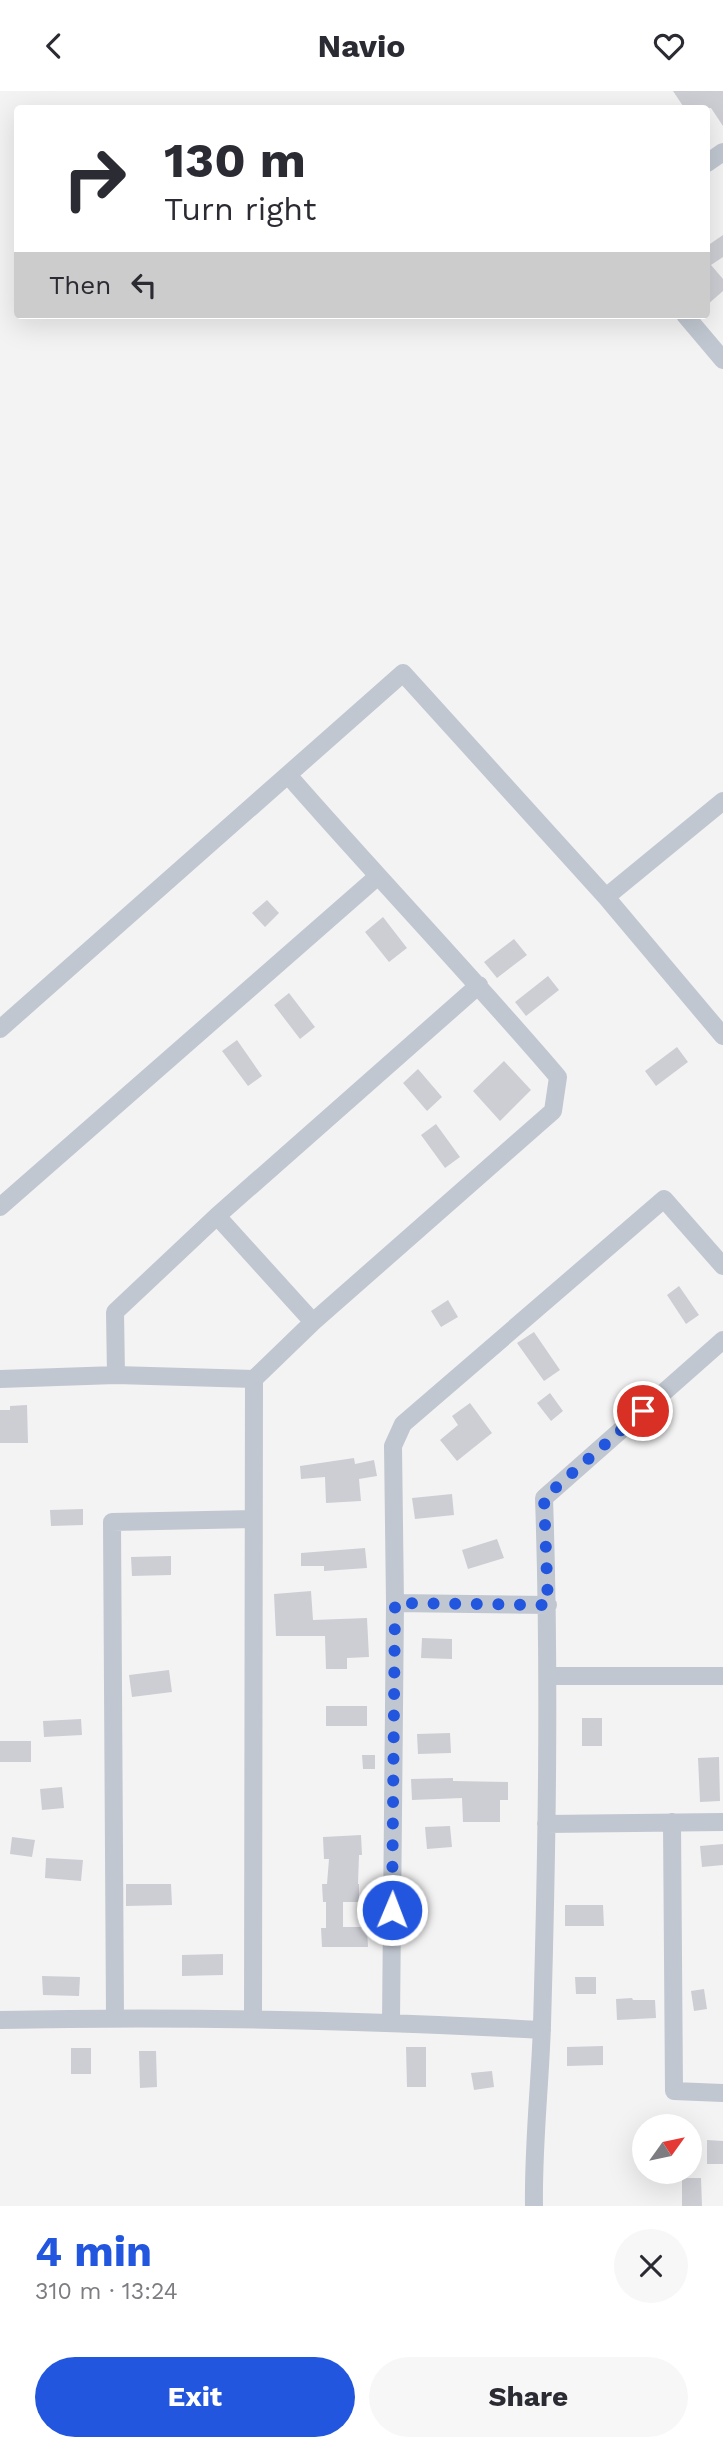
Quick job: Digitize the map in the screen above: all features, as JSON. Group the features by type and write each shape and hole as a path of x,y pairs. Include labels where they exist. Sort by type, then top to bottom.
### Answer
{"street":[{"path":"688,319 723,360"},
{"path":"0,1029 403,673 606,897 723,1036"},
{"path":"253,2019 254,1379 313,1322 553,1111 558,1077 479,985 377,877 288,775"},
{"path":"606,897 723,801"},
{"path":"0,1207 377,877"},
{"path":"116,1375 115,1312 217,1216 479,985"},
{"path":"391,2022 395,1603 393,1446 402,1424 664,1199 723,1266"},
{"path":"217,1216 313,1322"},
{"path":"534,2206 533,2155 542,2030 547,1824 549,1677 544,1498 723,1341"},
{"path":"0,1379 116,1375 254,1379"},
{"path":"115,2017 112,1522 253,1519"},
{"path":"395,1603 548,1605"},
{"path":"549,1677 723,1676"},
{"path":"672,1822 674,2091 723,2094"},
{"path":"547,1824 723,1822"},
{"path":"0,2020 115,2017 253,2019 391,2022 542,2030"}],"building":[{"path":"673,91 723,91 723,126 710,105 682,105"},
{"path":"723,235 723,257 711,265 723,279 723,291 710,302 710,244"},
{"path":"267,900 279,913 265,927 252,913"},
{"path":"383,917 407,948 389,962 365,932"},
{"path":"514,939 527,955 497,978 484,962"},
{"path":"548,976 559,990 526,1016 515,1002"},
{"path":"289,993 315,1027 300,1039 274,1005"},
{"path":"237,1040 262,1076 248,1086 222,1051"},
{"path":"677,1047 688,1062 656,1086 645,1071"},
{"path":"504,1061 531,1090 500,1121 473,1091"},
{"path":"418,1069 442,1097 427,1111 403,1083"},
{"path":"436,1124 460,1157 445,1168 421,1135"},
{"path":"679,1286 699,1315 686,1324 667,1295"},
{"path":"448,1300 458,1317 441,1327 431,1311"},
{"path":"534,1332 560,1370 544,1381 517,1343"},
{"path":"550,1393 563,1411 551,1421 537,1403"},
{"path":"470,1403 492,1433 457,1461 440,1440 458,1425 452,1416"},
{"path":"27,1405 28,1443 0,1443 0,1410 10,1410 10,1406"},
{"path":"354,1458 355,1464 374,1460 377,1476 359,1479 361,1501 326,1503 325,1477 301,1479 300,1466"},
{"path":"452,1494 454,1515 415,1519 412,1498"},
{"path":"83,1509 83,1525 51,1526 50,1510"},
{"path":"497,1539 504,1558 468,1569 462,1550"},
{"path":"365,1548 367,1568 324,1571 324,1566 301,1566 301,1553"},
{"path":"171,1556 171,1575 132,1576 131,1557"},
{"path":"311,1591 313,1620 367,1618 369,1657 347,1658 347,1669 326,1669 325,1636 276,1636 274,1594"},
{"path":"422,1638 452,1639 452,1659 421,1658"},
{"path":"169,1670 172,1692 132,1697 129,1675"},
{"path":"326,1706 367,1706 367,1726 326,1726"},
{"path":"582,1718 602,1718 602,1746 582,1746"},
{"path":"81,1719 82,1735 44,1737 43,1721"},
{"path":"450,1733 451,1753 418,1754 417,1734"},
{"path":"0,1741 31,1741 31,1762 0,1762"},
{"path":"362,1755 375,1755 375,1769 363,1769"},
{"path":"719,1757 720,1801 700,1802 698,1758"},
{"path":"453,1778 453,1781 508,1782 508,1800 500,1800 500,1822 463,1822 462,1798 412,1800 411,1779"},
{"path":"62,1787 64,1808 42,1810 40,1789"},
{"path":"450,1826 452,1847 427,1849 425,1827"},
{"path":"361,1835 359,1902 343,1902 343,1927 367,1927 368,1947 322,1947 321,1928 326,1928 326,1902 323,1902 322,1884 327,1884 329,1859 324,1859 323,1837"},
{"path":"12,1837 35,1840 32,1857 10,1854"},
{"path":"723,1844 723,1865 702,1867 700,1846"},
{"path":"46,1858 83,1860 81,1881 45,1878"},
{"path":"126,1884 171,1884 172,1905 126,1906"},
{"path":"565,1905 603,1905 604,1926 565,1926"},
{"path":"223,1954 223,1975 182,1976 182,1955"},
{"path":"42,1976 80,1977 79,1996 43,1995"},
{"path":"575,1977 596,1977 596,1994 576,1994"},
{"path":"704,1989 707,2009 694,2011 691,1991"},
{"path":"616,1999 655,2000 656,2018 617,2020"},
{"path":"603,2046 603,2065 567,2066 567,2047"},
{"path":"406,2047 426,2047 426,2087 407,2087"},
{"path":"71,2048 91,2048 91,2074 71,2074"},
{"path":"139,2051 156,2051 157,2087 140,2088"},
{"path":"492,2071 494,2087 474,2090 471,2073"},
{"path":"707,2140 723,2141 723,2164 707,2164"},
{"path":"682,2184 701,2184 702,2206 682,2206"}],"route":[{"path":"392,1910 395,1603 548,1605 544,1498 643,1411"}]}
